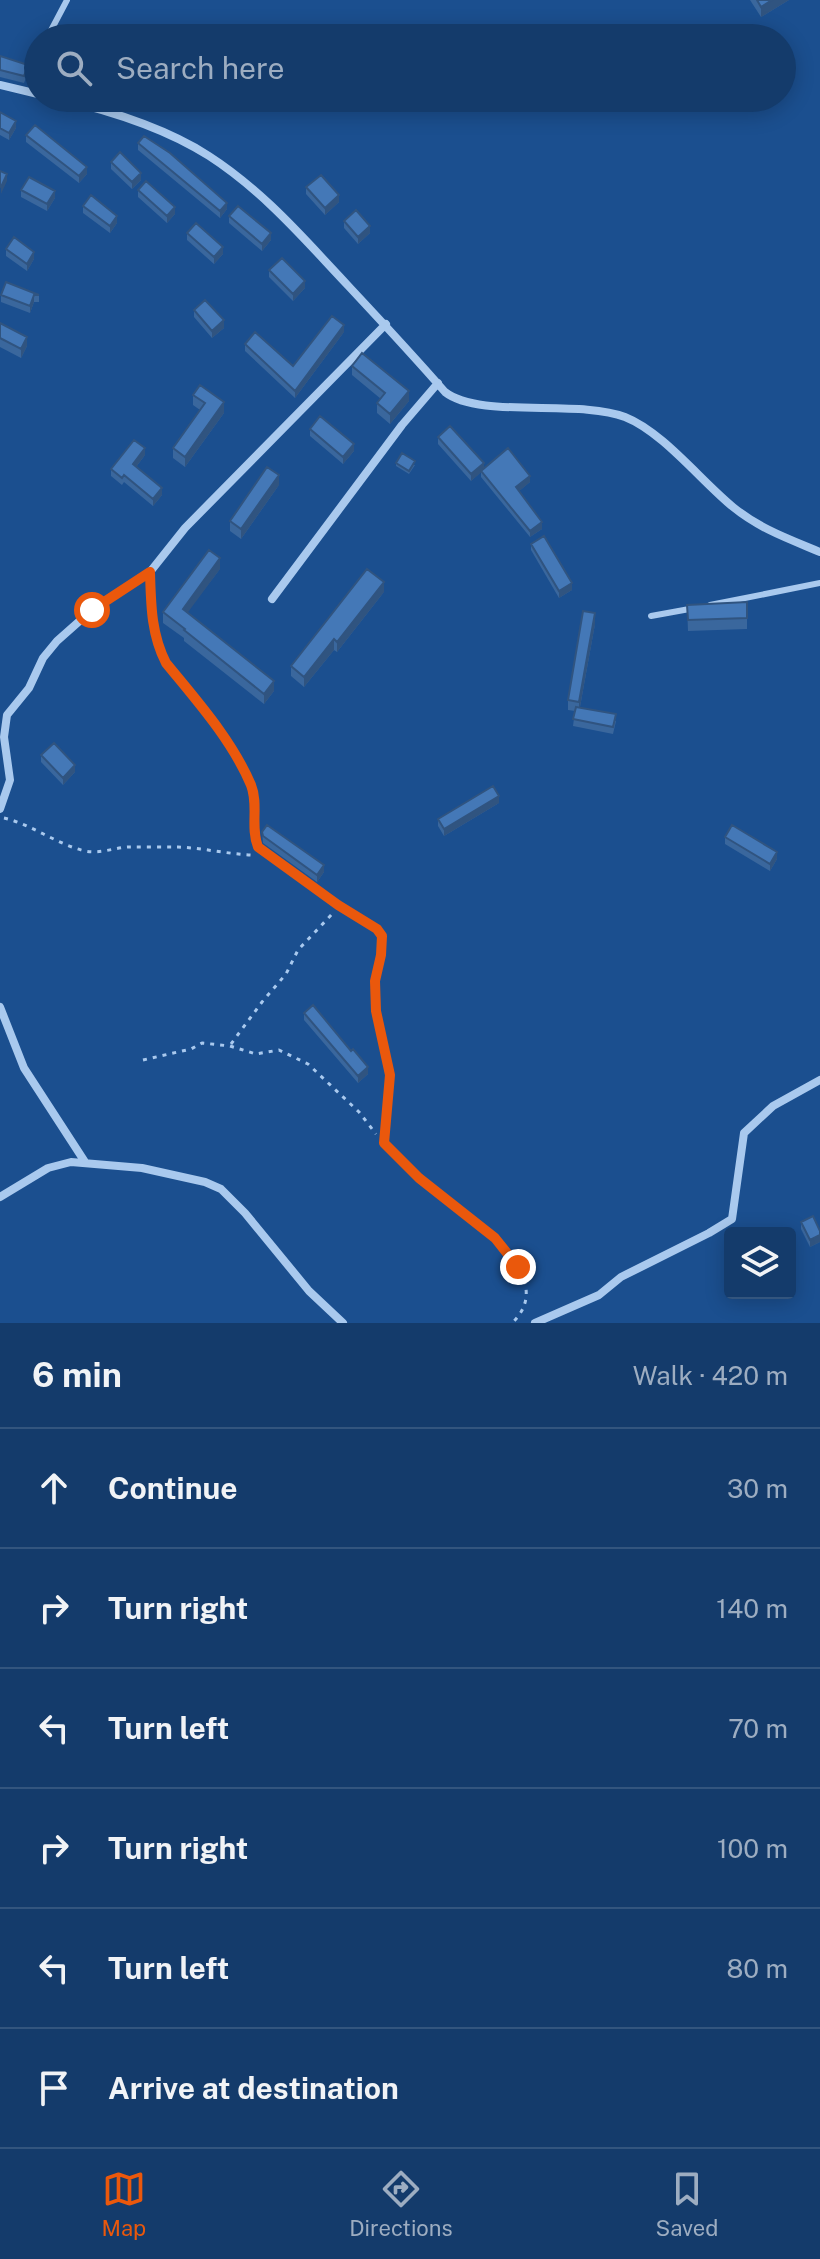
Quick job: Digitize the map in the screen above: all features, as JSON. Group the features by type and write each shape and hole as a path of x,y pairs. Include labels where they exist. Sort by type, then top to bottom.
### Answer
{"street":[{"path":"0,85 24,90"},
{"path":"104,112 131,120 208,155 271,204 457,401 622,416 652,434 754,522 820,552"},
{"path":"0,809 10,780 4,737 7,715 29,688 43,658 92,610 150,572 185,528 386,324"},
{"path":"272,599 402,425 438,383"},
{"path":"0,1007 24,1068 85,1162"},
{"path":"535,1323 599,1295 621,1277 732,1219 744,1133 773,1106 820,1080"},
{"path":"0,1197 60,1163 85,1162 169,1173 205,1182 221,1189 262,1232 309,1291 343,1323"}],"lane":[{"path":"54,24 67,0"},
{"path":"150,572 158,647 166,663 232,749 252,787 256,802 254,838 258,847 377,929 382,936 375,981 376,1011 390,1075 384,1143"},
{"path":"651,616 820,583"}],"path":[{"path":"0,818 29,826 91,852 129,847 177,847 224,854 269,855"},
{"path":"230,1046 286,974 298,950 330,919 338,905"},
{"path":"143,1060 191,1049 202,1043 230,1046 256,1054 279,1050 308,1064 359,1112 419,1178 495,1238 518,1267 526,1302 512,1323"}],"building":[{"path":"757,0 772,0 761,7"},
{"path":"0,56 24,64 24,76 0,70"},
{"path":"0,112 16,121 9,133 0,128"},
{"path":"35,125 87,167 79,176 26,135"},
{"path":"144,136 170,153 227,203 220,211 138,143"},
{"path":"120,152 141,173 132,182 111,162"},
{"path":"0,171 7,174 1,187 0,186"},
{"path":"321,175 339,195 325,208 306,187"},
{"path":"29,177 55,191 47,204 21,190"},
{"path":"146,181 175,207 167,216 138,190"},
{"path":"91,195 117,216 110,226 83,206"},
{"path":"238,206 271,233 262,244 229,216"},
{"path":"356,210 370,226 358,237 344,221"},
{"path":"196,223 223,247 214,257 187,233"},
{"path":"14,237 34,252 27,264 6,249"},
{"path":"282,258 305,281 293,294 269,270"},
{"path":"6,282 39,295 34,295 30,306 1,295"},
{"path":"205,300 224,320 212,331 194,310"},
{"path":"332,316 344,325 295,391 245,344 255,332 293,366"},
{"path":"0,323 27,337 21,349 0,338"},
{"path":"362,353 409,391 390,414 377,403 385,393 352,366"},
{"path":"200,385 224,402 185,457 173,448 205,403 193,395"},
{"path":"320,416 354,444 343,457 310,429"},
{"path":"450,426 484,463 471,474 438,437"},
{"path":"134,440 145,448 133,464 162,488 153,499 124,475 122,478 111,469"},
{"path":"508,448 530,476 516,487 542,522 530,531 481,471"},
{"path":"402,453 415,461 409,471 396,463"},
{"path":"267,467 279,475 241,529 230,521"},
{"path":"544,536 572,583 559,591 531,544"},
{"path":"209,550 220,558 183,609 274,681 264,694 163,612"},
{"path":"367,569 384,582 337,642 334,639 304,677 291,666"},
{"path":"747,602 747,618 688,620 687,605"},
{"path":"583,611 595,613 579,702 568,700"},
{"path":"576,707 616,714 613,727 573,719"},
{"path":"54,743 75,765 63,778 41,755"},
{"path":"493,786 499,796 444,829 438,819"},
{"path":"267,825 324,865 317,875 263,836"},
{"path":"732,825 777,852 770,864 725,837"},
{"path":"313,1005 368,1067 358,1076 304,1013"},
{"path":"813,1216 820,1235 810,1240 801,1222"}],"route":[{"path":"92,610 150,572 158,647 166,663 232,749 252,787 256,802 254,838 258,847 377,929 382,936 375,981 376,1011 390,1075 384,1143 419,1178 495,1238 518,1267"}]}
